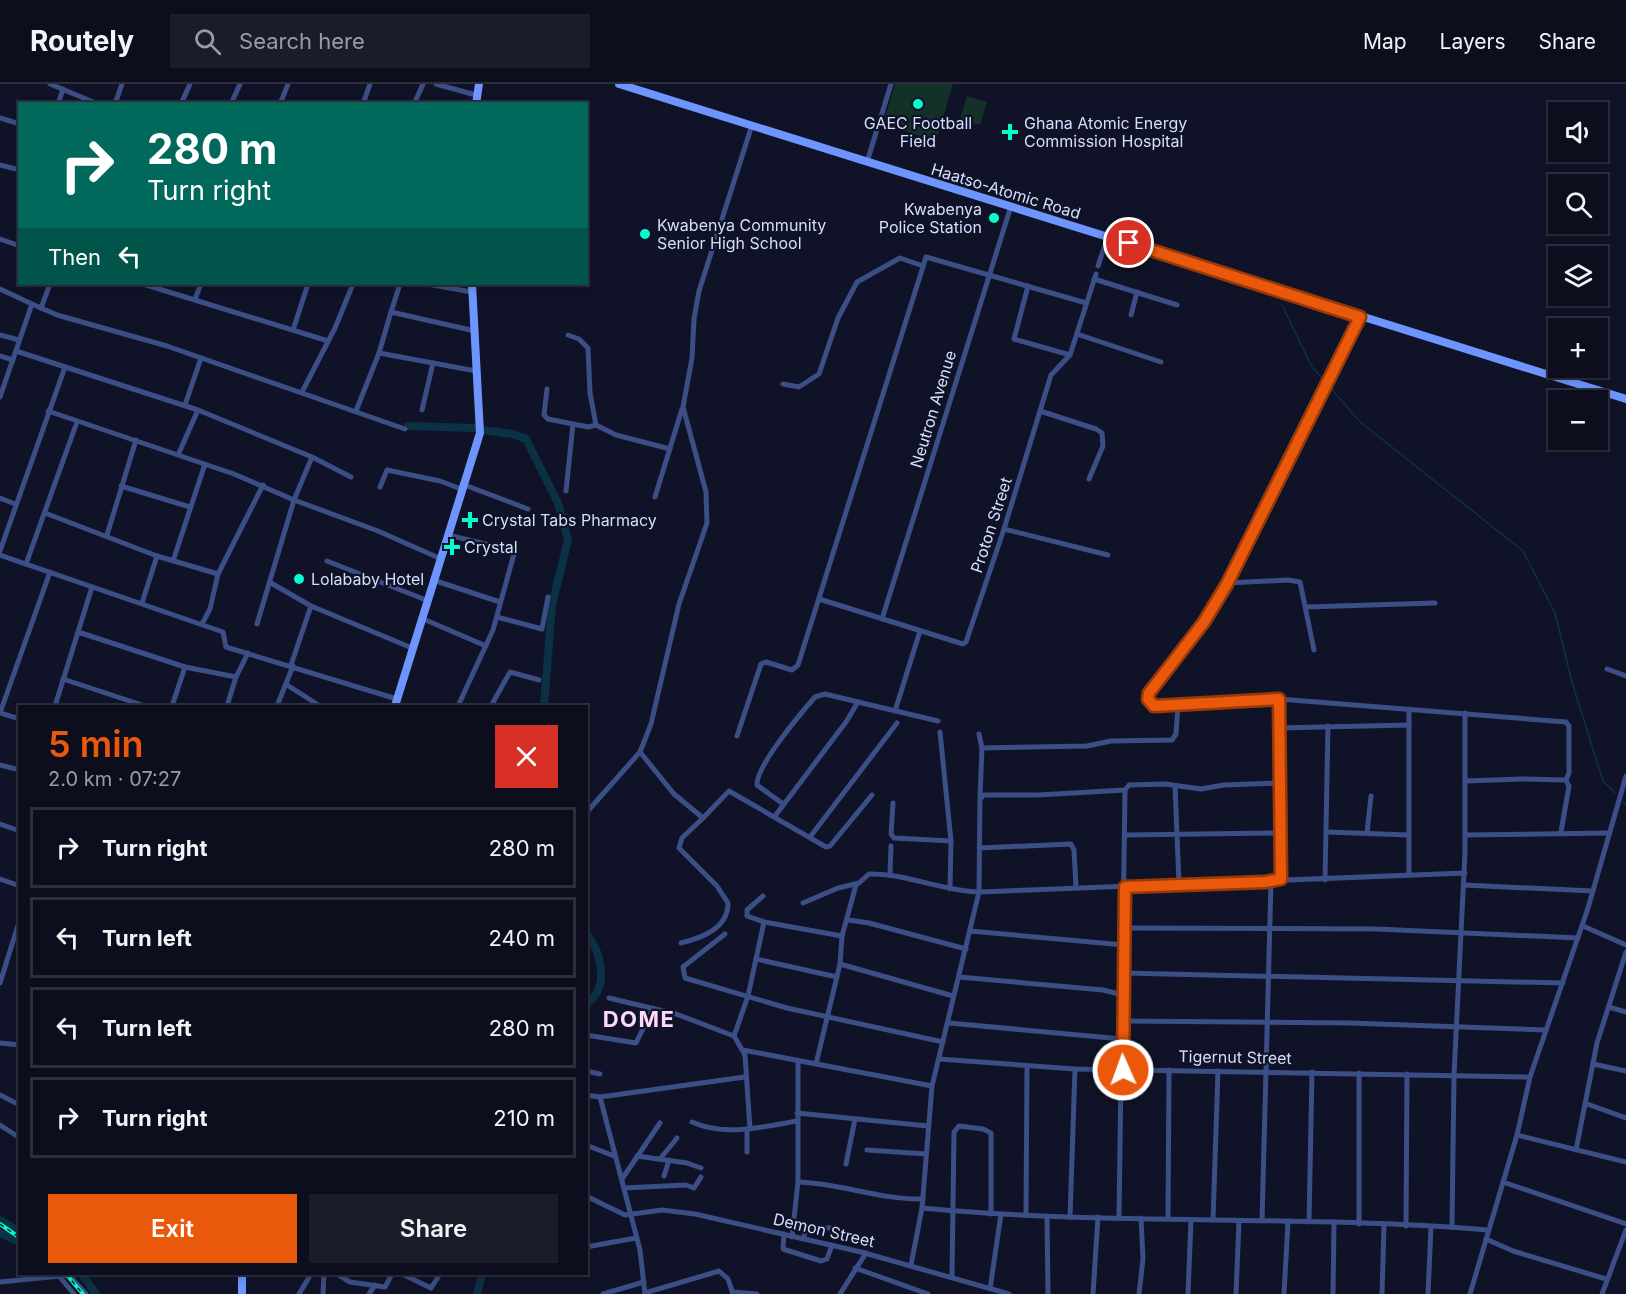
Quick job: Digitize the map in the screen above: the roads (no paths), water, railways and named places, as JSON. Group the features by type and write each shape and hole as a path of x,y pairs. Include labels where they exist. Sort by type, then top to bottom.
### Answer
{"main road":[{"path":"474,84 476,99"},
{"path":"476,99 479,84"},
{"name":"Haatso-Atomic Road","path":"619,84 1626,399"},
{"path":"395,704 481,426 471,285"},
{"path":"242,1275 242,1294"}],"street":[{"path":"50,84 93,102"},
{"path":"116,102 123,84"},
{"path":"182,102 188,84"},
{"path":"232,102 240,84"},
{"path":"281,102 288,84"},
{"path":"364,102 370,84"},
{"path":"415,102 423,84"},
{"path":"436,84 476,99"},
{"path":"867,162 891,84"},
{"path":"59,102 63,89"},
{"path":"0,118 18,123"},
{"path":"655,497 683,407 692,358 694,319 699,291 752,125"},
{"path":"0,165 16,169"},
{"name":"Neutron Avenue","path":"882,619 1011,206"},
{"path":"1098,266 1108,236"},
{"path":"0,239 18,245"},
{"path":"737,736 761,664 766,662 792,670 796,668 926,257 1086,303"},
{"path":"783,384 799,387 819,374 840,311 862,278 900,258 923,266"},
{"name":"Proton Street","path":"819,599 963,644 966,642 1004,529 1051,375 1070,355 1095,277 1137,292"},
{"path":"41,308 50,285"},
{"path":"146,285 328,341"},
{"path":"195,299 201,285"},
{"path":"293,330 308,285"},
{"path":"302,392 353,285"},
{"path":"356,411 379,353 400,285"},
{"path":"433,285 472,292"},
{"path":"1028,286 1014,339 1070,355"},
{"path":"0,289 41,308 201,358 405,429"},
{"path":"1131,315 1137,292 1178,305"},
{"path":"0,397 32,304"},
{"path":"391,312 475,331"},
{"path":"1360,317 1227,584 1204,622 1149,693 1149,703 1154,706 1279,699 1568,723 1570,753 1569,773 1566,780 1569,786 1561,832"},
{"path":"1077,334 1161,362"},
{"path":"0,335 19,340"},
{"path":"568,335 579,339 588,348 590,393 596,424"},
{"path":"16,351 185,405 312,457 351,477"},
{"path":"379,353 476,371"},
{"path":"0,356 13,360"},
{"path":"185,405 201,358"},
{"path":"422,410 433,363"},
{"path":"65,367 15,504 0,553 225,633 225,646 292,665 395,704"},
{"path":"547,388 544,415 548,419 588,427 596,424 627,438 670,449"},
{"path":"588,811 640,752 651,724 673,623 707,523 706,492 683,407"},
{"path":"178,455 198,410"},
{"path":"48,411 263,485 294,500 378,531 439,558"},
{"path":"1040,411 1102,433 1103,446 1089,479"},
{"path":"26,564 77,422"},
{"path":"566,491 573,424"},
{"path":"106,535 136,440"},
{"path":"257,624 294,500 312,457"},
{"path":"173,561 205,464"},
{"path":"380,487 386,472 390,471 462,486 528,509"},
{"path":"202,624 210,609 218,574 263,485"},
{"path":"122,486 190,507"},
{"path":"0,498 15,504"},
{"path":"45,513 157,556 218,574"},
{"path":"1004,529 1108,555"},
{"path":"446,535 513,552 497,616 486,646 458,705"},
{"path":"142,603 157,556"},
{"path":"327,561 426,600"},
{"path":"18,718 0,713 50,572"},
{"path":"432,580 500,602"},
{"path":"1227,584 1295,580 1302,585 1314,650"},
{"path":"271,583 311,606 411,648"},
{"path":"55,705 92,587"},
{"path":"497,616 542,629 548,597"},
{"path":"1306,608 1435,603"},
{"path":"277,705 287,685 311,606"},
{"path":"421,618 486,646"},
{"path":"895,711 920,631"},
{"path":"78,632 185,667 236,677"},
{"path":"228,705 236,677 248,653"},
{"path":"172,705 185,667"},
{"path":"1607,669 1626,676"},
{"path":"492,705 510,672 539,680"},
{"path":"63,678 142,705"},
{"path":"287,685 318,705"},
{"path":"783,804 757,785 757,777 815,697 825,694 938,721"},
{"path":"1279,699 1281,879"},
{"path":"775,816 838,733 858,702"},
{"path":"981,748 1087,746 1111,741 1172,740 1176,734 1178,705"},
{"path":"1408,875 1409,710"},
{"path":"1452,1227 1454,1075 1466,834 1465,714"},
{"path":"810,837 897,723"},
{"path":"1278,728 1409,725"},
{"path":"1325,880 1328,832 1328,726"},
{"path":"940,732 951,841 950,890"},
{"path":"911,1265 922,1208 932,1086 979,892 981,748 979,734"},
{"path":"640,752 674,794 703,818"},
{"path":"0,765 18,770"},
{"path":"1470,1294 1517,1135 1530,1077 1582,926 1626,776"},
{"path":"1465,781 1522,778 1566,780"},
{"path":"1119,1217 1123,1070 1125,790 1129,785 1201,789 1224,785 1279,783"},
{"path":"1175,786 1179,884"},
{"path":"980,799 984,795 1038,795 1125,790"},
{"path":"681,943 706,937 724,917 728,908 727,898 679,848 682,838 729,791 826,847 834,843 872,795"},
{"path":"1367,833 1371,796"},
{"path":"893,803 891,834 894,838 951,841"},
{"path":"0,824 18,830"},
{"path":"1328,832 1408,835"},
{"path":"1125,835 1280,833"},
{"path":"1466,834 1609,833"},
{"path":"979,848 1071,844 1074,850 1076,887"},
{"path":"890,873 891,846"},
{"path":"816,1064 840,964 842,936 856,885 867,874 890,873 950,890 979,892 1465,873"},
{"path":"0,879 18,885"},
{"path":"1262,1221 1271,881"},
{"path":"803,903 838,888 856,885"},
{"path":"1464,885 1593,891"},
{"path":"763,896 746,915 764,922 842,936"},
{"path":"848,920 869,923 966,949"},
{"path":"734,1036 748,996 764,922"},
{"path":"0,983 18,925"},
{"path":"1582,926 1626,945"},
{"path":"1124,928 1461,932 1578,938"},
{"path":"970,931 1124,945"},
{"path":"725,933 683,967 683,975 748,996 943,1042"},
{"path":"1576,1150 1587,1104 1593,1064 1626,952"},
{"path":"756,959 837,977"},
{"path":"840,964 953,996"},
{"path":"1123,973 1563,983"},
{"path":"959,976 1103,990 1123,995"},
{"path":"609,998 653,1008 734,1036 743,1050 749,1129 747,1152"},
{"path":"1609,1007 1626,1012"},
{"path":"588,1035 636,1044 653,1008"},
{"path":"1123,1021 1546,1030"},
{"path":"948,1023 1122,1039"},
{"path":"0,1043 18,1045"},
{"path":"743,1050 769,1053 798,1061 932,1086"},
{"name":"Tigernut Street","path":"939,1059 1075,1069 1530,1077"},
{"path":"792,1236 798,1182 798,1061"},
{"path":"1593,1064 1626,1071"},
{"path":"1026,1215 1027,1067"},
{"path":"1070,1217 1075,1069"},
{"path":"1168,1219 1169,1070"},
{"path":"588,1071 600,1074"},
{"path":"1213,1220 1218,1071"},
{"path":"1309,1222 1312,1072"},
{"path":"1359,1073 1359,1224"},
{"path":"1406,1226 1407,1074"},
{"path":"588,1095 600,1096 745,1077"},
{"path":"0,1095 18,1104"},
{"path":"600,1096 631,1215 645,1294 719,1271 728,1279 733,1293 757,1294"},
{"path":"1587,1104 1626,1118"},
{"path":"797,1113 928,1126"},
{"path":"846,1164 855,1119"},
{"path":"692,1122 706,1129 749,1129 797,1121"},
{"path":"622,1179 660,1124"},
{"path":"0,1125 18,1137"},
{"path":"951,1277 954,1132 959,1126 983,1129 991,1133 991,1214"},
{"path":"1517,1135 1626,1162"},
{"path":"660,1159 677,1138"},
{"path":"588,1146 614,1156"},
{"path":"867,1150 926,1154"},
{"path":"637,1156 669,1160 701,1168"},
{"path":"664,1176 669,1160"},
{"path":"624,1188 686,1185 694,1188 701,1177"},
{"path":"798,1182 825,1184 890,1198 923,1199"},
{"path":"1503,1182 1626,1224"},
{"path":"588,1197 618,1212 631,1215"},
{"path":"922,1208 991,1214 1309,1222 1488,1230"},
{"name":"Demon Street","path":"631,1215 678,1211 866,1253 1009,1294"},
{"path":"990,1288 1001,1214"},
{"path":"1047,1216 1048,1294"},
{"path":"1093,1294 1098,1217"},
{"path":"1139,1294 1143,1272 1141,1218"},
{"path":"1188,1294 1191,1220"},
{"path":"1236,1294 1239,1221"},
{"path":"1284,1294 1288,1222"},
{"path":"1333,1294 1334,1223"},
{"path":"1382,1294 1384,1226"},
{"path":"803,1239 807,1227 830,1228"},
{"path":"1428,1294 1431,1227"},
{"path":"1602,1294 1626,1230"},
{"path":"784,1234 783,1249 821,1261 827,1259 832,1245"},
{"path":"588,1247 636,1238"},
{"path":"1486,1239 1513,1251 1606,1280"},
{"path":"840,1294 866,1253"},
{"path":"855,1268 928,1294"},
{"path":"0,1282 64,1275"},
{"path":"70,1275 86,1294"},
{"path":"298,1294 311,1275"},
{"path":"323,1294 324,1275"},
{"path":"339,1275 350,1282 375,1285 384,1291 392,1275"},
{"path":"404,1275 431,1288 439,1275"},
{"path":"59,1276 74,1294"},
{"path":"603,1294 644,1282"},
{"path":"369,1294 375,1285"}],"waterway":[{"path":"1282,305 1312,367 1326,382"},
{"path":"1329,386 1359,421 1523,551 1555,613 1572,682 1603,781 1615,793"},
{"path":"408,426 476,428"},
{"path":"483,430 513,434 526,439 558,503 568,540 552,605 544,705"},
{"path":"1623,802 1626,805"},
{"path":"588,936 596,950 601,970 598,989 588,1002"},
{"path":"0,1220 18,1231"},
{"path":"0,1233 18,1241"},
{"path":"83,1275 96,1294"},
{"path":"477,1294 482,1275"}],"railway":[{"path":"0,1224 18,1237"},
{"path":"67,1275 83,1294"}],"place":[{"name":"GAEC Football Field","path":"918,104"},
{"name":"Ghana Atomic Energy Commission Hospital","path":"1010,132"},
{"name":"Kwabenya Police Station","path":"994,218"},
{"name":"Kwabenya Community Senior High School","path":"645,234"},
{"name":"Crystal Tabs Pharmacy","path":"470,520"},
{"name":"Crystal","path":"452,547"},
{"name":"Lolababy Hotel","path":"299,579"}],"district":[{"name":"DOME","path":"639,1019"}]}
